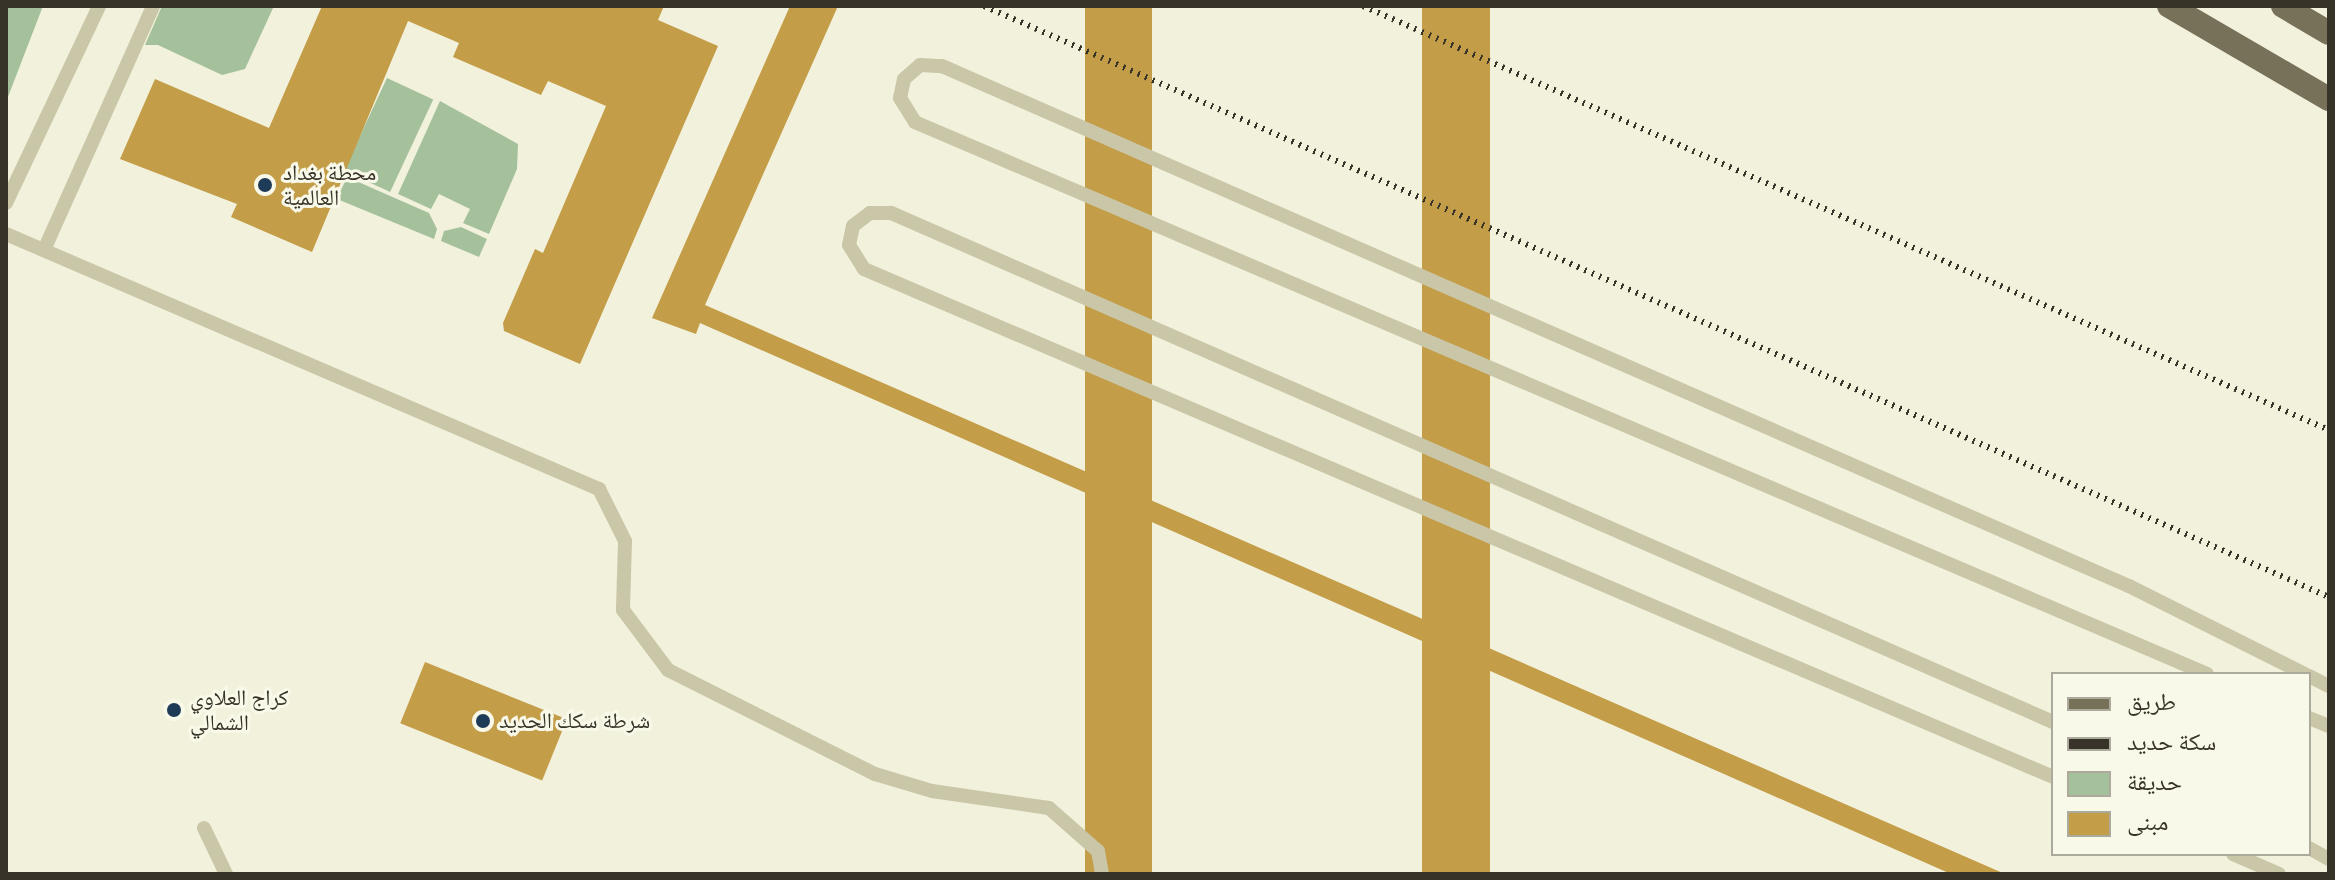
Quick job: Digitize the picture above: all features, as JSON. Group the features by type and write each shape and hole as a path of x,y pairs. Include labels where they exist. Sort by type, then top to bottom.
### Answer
{"main road":[{"path":"2169,6 2329,99"},
{"path":"2283,6 2329,33"}],"lane":[{"path":"6,203 99,6"},
{"path":"44,250 153,6"},
{"path":"2202,672 915,122 900,98 904,79 920,65 942,66 2129,586 2301,672"},
{"path":"2051,721 891,213 870,213 853,226 849,245 864,269 2051,776"},
{"path":"6,234 599,489 625,541 623,610 668,670 875,774 932,791 1049,808 1098,851 1102,874"},
{"path":"2311,677 2329,686"},
{"path":"204,828 226,874"},
{"path":"2311,849 2329,859"},
{"path":"2238,856 2279,874"}],"green space":[{"path":"6,6 43,6 6,102"},
{"path":"162,6 274,6 245,69 222,75 158,45 145,45"},
{"path":"387,78 433,100 390,192 344,170"},
{"path":"440,101 518,144 517,169 489,234 463,223 470,209 439,194 431,209 398,194"},
{"path":"347,177 429,213 437,229 434,239 337,199"},
{"path":"461,227 487,239 479,257 441,241 444,231"}],"building":[{"name":"محطة بغداد العالمية","path":"322,6 664,6 658,20 718,46 580,364 504,331 503,323 535,249 543,253 606,106 548,81 541,95 453,57 459,43 408,21 312,252 231,217 237,204 120,159 155,79 269,128"},
{"path":"790,6 838,6 705,305 2005,874 1951,874 700,323 696,334 652,318"},
{"path":"1085,6 1152,6 1152,874 1085,874"},
{"path":"1422,6 1490,6 1490,874 1422,874"},
{"name":"شرطة سكك الحديد","path":"425,662 567,719 542,781 400,723"}],"railway":[{"path":"984,6 2329,597"},
{"path":"1363,6 2329,430"}],"place":[{"name":"محطة بغداد العالمية","path":"265,185"},
{"name":"كراج العلاوي الشمالي","path":"174,710"},
{"name":"شرطة سكك الحديد","path":"483,721"}]}
